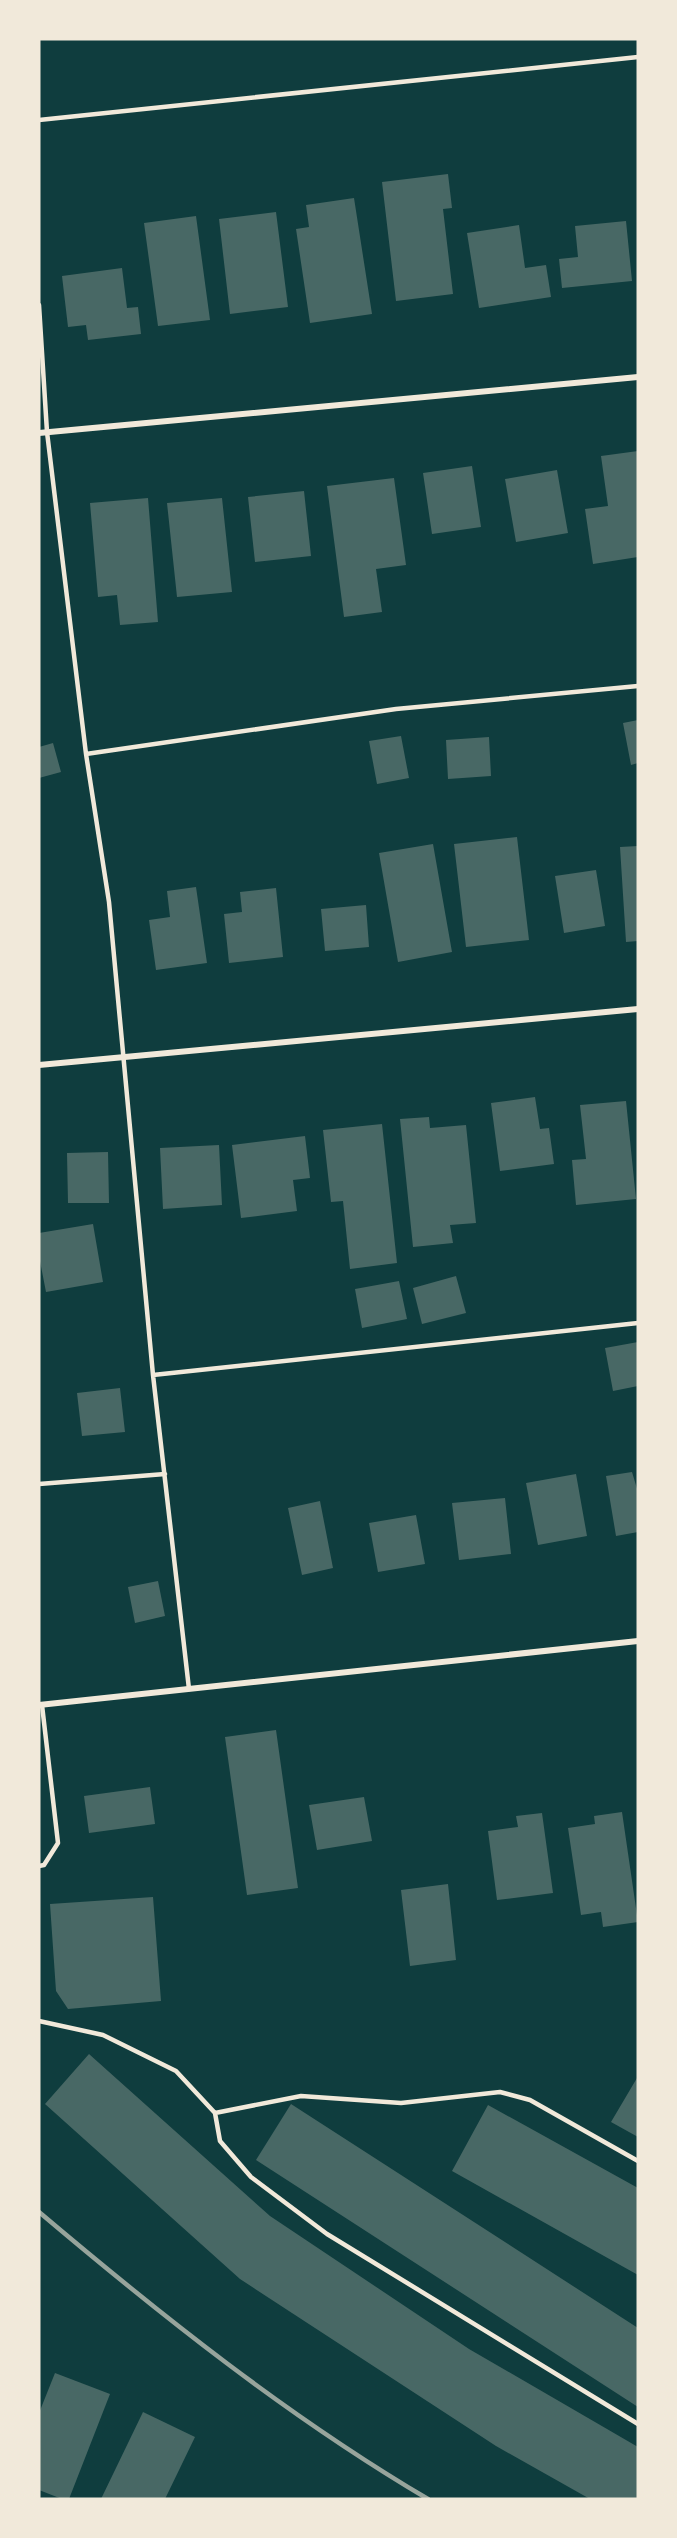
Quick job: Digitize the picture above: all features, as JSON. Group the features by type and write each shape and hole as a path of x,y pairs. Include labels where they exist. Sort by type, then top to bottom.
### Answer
{"street":[{"path":"39,433 638,377"},
{"path":"39,1065 638,1009"},
{"path":"41,1705 638,1641"}],"lane":[{"path":"39,120 638,57"},
{"path":"39,305 47,432 86,754 109,902 153,1375 189,1689"},
{"path":"86,754 396,709 638,686"},
{"path":"153,1375 638,1323"},
{"path":"39,1484 165,1474"},
{"path":"39,1866 44,1865 58,1843 41,1705"},
{"path":"39,2021 103,2035 176,2071 215,2113 220,2141 251,2177 327,2234 638,2424"},
{"path":"215,2113 301,2096 401,2103 501,2092 530,2100 638,2161"}],"building":[{"path":"448,174 452,208 443,209 453,294 396,301 382,182"},
{"path":"354,198 372,314 310,323 296,229 309,227 306,205"},
{"path":"276,212 288,307 230,314 219,219"},
{"path":"196,216 210,320 158,326 144,223"},
{"path":"626,221 632,281 562,288 559,259 578,257 575,226"},
{"path":"519,225 525,268 546,265 551,297 479,308 467,233"},
{"path":"122,268 127,308 138,307 141,334 88,340 86,325 68,327 62,276"},
{"path":"638,451 638,557 593,564 585,509 608,506 601,456"},
{"path":"472,466 481,527 432,534 423,473"},
{"path":"557,470 568,533 516,542 505,479"},
{"path":"394,478 406,565 376,569 382,612 344,617 327,486"},
{"path":"304,491 311,556 255,562 248,497"},
{"path":"148,498 158,622 120,625 117,595 98,597 90,503"},
{"path":"222,498 232,592 177,597 167,503"},
{"path":"638,720 638,763 631,765 623,723"},
{"path":"401,736 409,778 377,784 369,741"},
{"path":"489,737 491,776 448,779 446,740"},
{"path":"53,743 61,772 39,778 39,747"},
{"path":"517,837 529,940 466,947 454,844"},
{"path":"433,844 452,952 398,962 379,853"},
{"path":"638,846 638,941 626,942 620,847"},
{"path":"596,870 605,926 564,933 555,876"},
{"path":"196,887 207,963 156,970 149,920 170,917 167,891"},
{"path":"276,888 283,957 229,963 224,914 242,912 240,892"},
{"path":"366,905 369,947 325,951 321,909"},
{"path":"535,1097 540,1129 549,1128 554,1164 500,1171 491,1103"},
{"path":"626,1101 636,1199 576,1205 572,1160 586,1159 580,1105"},
{"path":"429,1117 430,1128 466,1125 476,1223 450,1225 453,1243 413,1247 400,1119"},
{"path":"382,1124 397,1263 350,1269 343,1201 331,1202 323,1130"},
{"path":"305,1136 310,1178 293,1180 297,1211 241,1218 232,1145"},
{"path":"219,1145 222,1205 163,1209 160,1148"},
{"path":"108,1152 109,1203 68,1203 67,1153"},
{"path":"93,1224 103,1282 46,1292 39,1256 39,1233"},
{"path":"456,1276 466,1313 422,1324 413,1288"},
{"path":"399,1281 407,1319 362,1328 355,1289"},
{"path":"638,1342 638,1386 613,1391 605,1348"},
{"path":"120,1388 125,1432 82,1436 77,1393"},
{"path":"632,1472 638,1492 638,1532 616,1536 606,1476"},
{"path":"576,1474 587,1536 538,1545 526,1483"},
{"path":"505,1498 511,1554 459,1560 452,1503"},
{"path":"320,1501 333,1568 302,1575 288,1508"},
{"path":"416,1515 425,1564 378,1572 369,1523"},
{"path":"158,1581 165,1616 135,1623 128,1587"},
{"path":"276,1730 298,1888 247,1895 225,1737"},
{"path":"150,1787 155,1824 89,1833 84,1796"},
{"path":"364,1797 372,1841 317,1850 309,1805"},
{"path":"622,1812 638,1922 603,1927 601,1912 581,1915 568,1828 595,1824 594,1816"},
{"path":"542,1813 553,1893 497,1900 488,1831 518,1827 516,1816"},
{"path":"448,1884 456,1960 410,1966 401,1890"},
{"path":"153,1897 161,2001 68,2009 56,1991 50,1904"},
{"path":"89,2054 270,2216 469,2349 638,2447 638,2499 590,2499 496,2446 240,2279 45,2104"},
{"path":"638,2078 638,2137 611,2122"},
{"path":"291,2104 638,2328 638,2407 256,2160"},
{"path":"488,2105 638,2188 638,2275 452,2171"},
{"path":"55,2373 110,2394 69,2499 62,2499 39,2490 39,2413"},
{"path":"143,2412 195,2437 165,2499 101,2499"}],"railway":[{"path":"39,2212 179,2327 276,2400 428,2499"}]}
